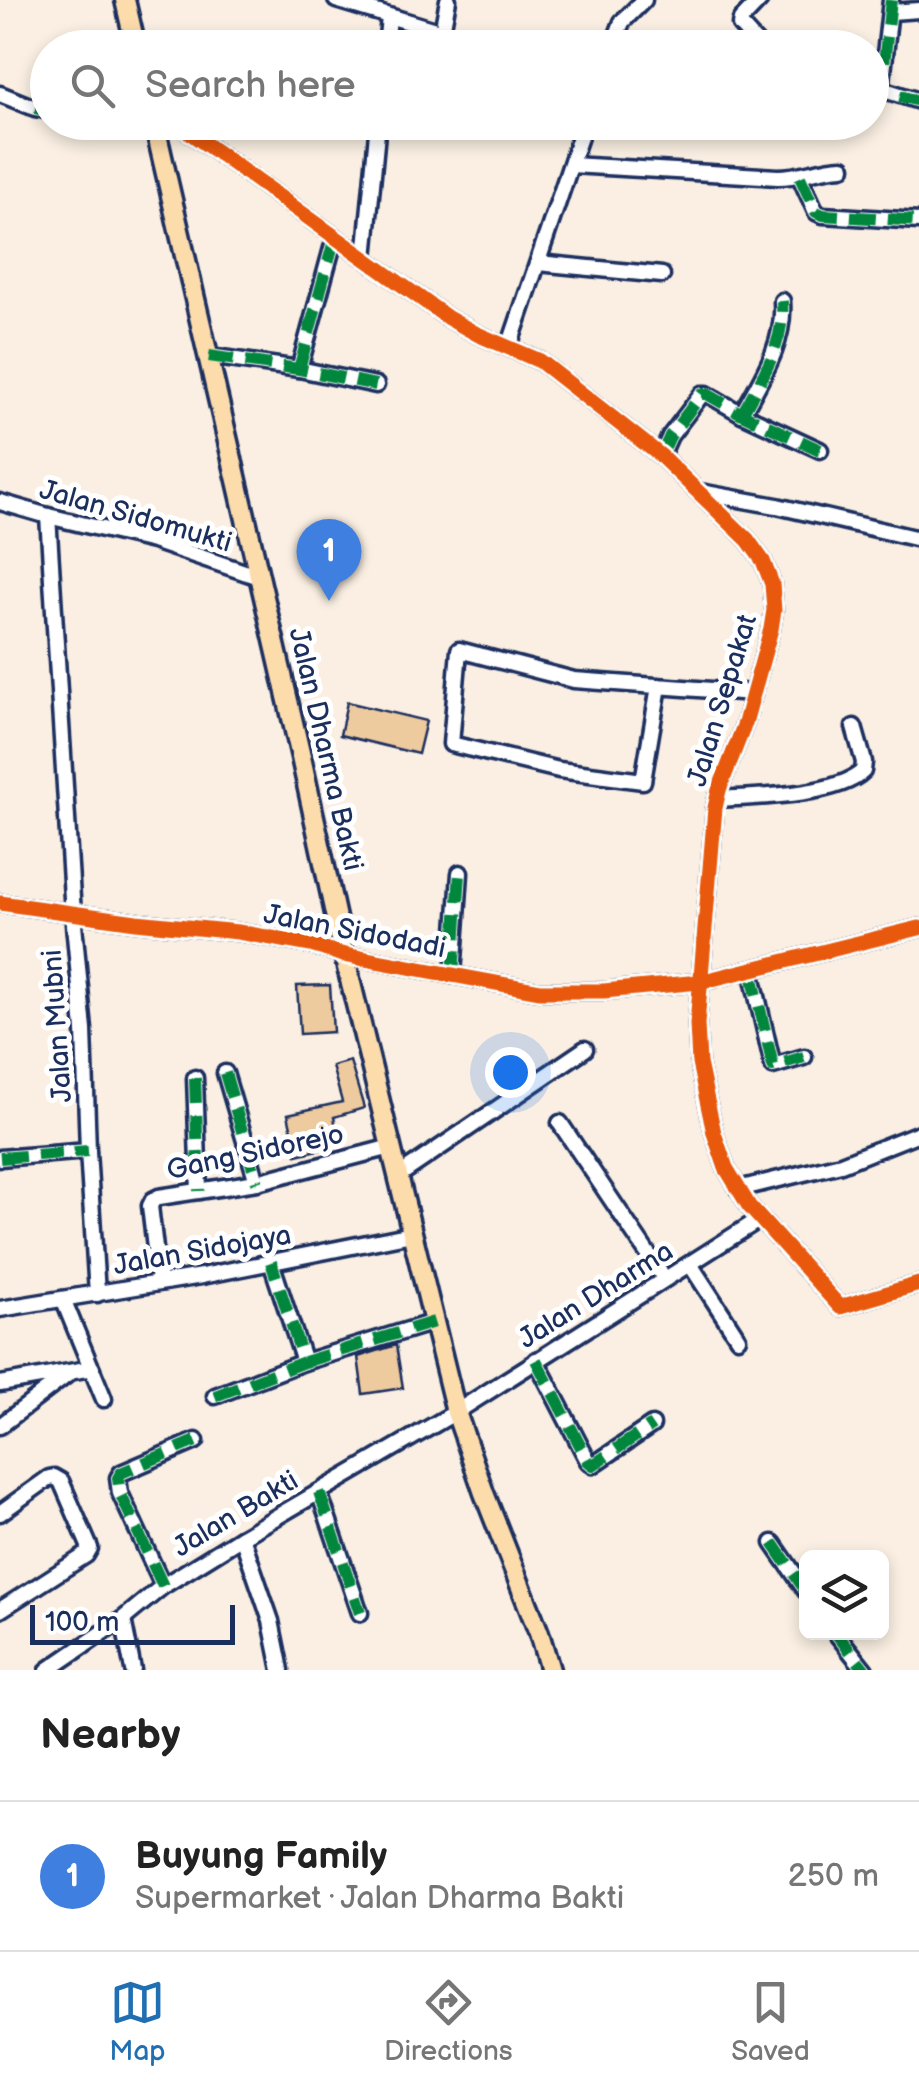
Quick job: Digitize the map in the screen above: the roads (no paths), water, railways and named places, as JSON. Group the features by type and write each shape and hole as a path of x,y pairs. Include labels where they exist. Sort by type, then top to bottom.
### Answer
{"main road":[{"path":"125,0 132,30"},
{"name":"Jalan Dharma Bakti","path":"158,140 344,955 456,1412 550,1670"}],"street":[{"path":"336,0 418,30"},
{"path":"443,30 448,0"},
{"path":"619,30 644,0"},
{"path":"742,30 741,20 760,0"},
{"path":"891,6 919,10"},
{"path":"388,30 389,17"},
{"path":"889,92 919,101"},
{"path":"0,94 30,106"},
{"name":"Jalan Sepakat","path":"200,140 448,318 540,361 661,456 748,540 764,561 772,584 774,610 753,693 717,800 697,1024 699,1063 714,1133 738,1189 840,1307 919,1285"},
{"path":"365,258 376,140"},
{"path":"509,347 579,140"},
{"path":"571,166 800,177 822,168 843,167"},
{"path":"800,177 816,212 823,215 919,221"},
{"path":"299,369 335,237"},
{"path":"538,263 662,275"},
{"path":"742,414 780,340 782,301"},
{"path":"209,356 299,369 376,386"},
{"path":"661,456 670,436 699,396 707,394 820,450"},
{"path":"700,492 919,539"},
{"name":"Jalan Sidomukti","path":"0,502 154,541 259,577"},
{"name":"Jalan Mubni","path":"48,516 84,1030 97,1294"},
{"path":"659,686 643,782 559,770 451,744 458,650 574,680 659,686 753,693"},
{"path":"717,800 839,786 856,778 863,771 864,762 854,727"},
{"name":"Jalan Sidodadi","path":"452,975 460,873"},
{"name":"Jalan Sidodadi","path":"0,904 238,932 540,991 569,992 700,982 919,928"},
{"path":"751,970 773,1066 804,1057"},
{"path":"398,1176 585,1049"},
{"path":"225,1074 257,1182"},
{"path":"195,1078 198,1191"},
{"path":"560,1123 664,1278"},
{"path":"738,1189 841,1164 919,1133"},
{"name":"Gang Sidorejo","path":"159,1282 150,1206 159,1196 257,1182 390,1147"},
{"path":"0,1158 88,1152"},
{"name":"Jalan Dharma","path":"456,1412 760,1219"},
{"name":"Jalan Sidojaya","path":"0,1310 202,1276 412,1234"},
{"path":"271,1262 304,1362"},
{"path":"690,1264 738,1338"},
{"path":"63,1299 104,1399"},
{"path":"215,1396 304,1362 434,1322"},
{"path":"536,1360 592,1464 652,1426"},
{"path":"0,1384 92,1368"},
{"path":"0,1426 72,1371"},
{"name":"Jalan Bakti","path":"48,1670 123,1619 163,1586 456,1412"},
{"path":"163,1586 120,1494 118,1478 121,1472 196,1440"},
{"path":"0,1513 49,1478 57,1478 90,1548 86,1555 0,1610"},
{"path":"320,1492 360,1613"},
{"path":"242,1537 272,1621 281,1670"},
{"path":"773,1543 799,1581"},
{"path":"123,1619 133,1670"},
{"path":"841,1640 864,1670"}],"place":[{"name":"Buyung Family","path":"329,601"}]}
